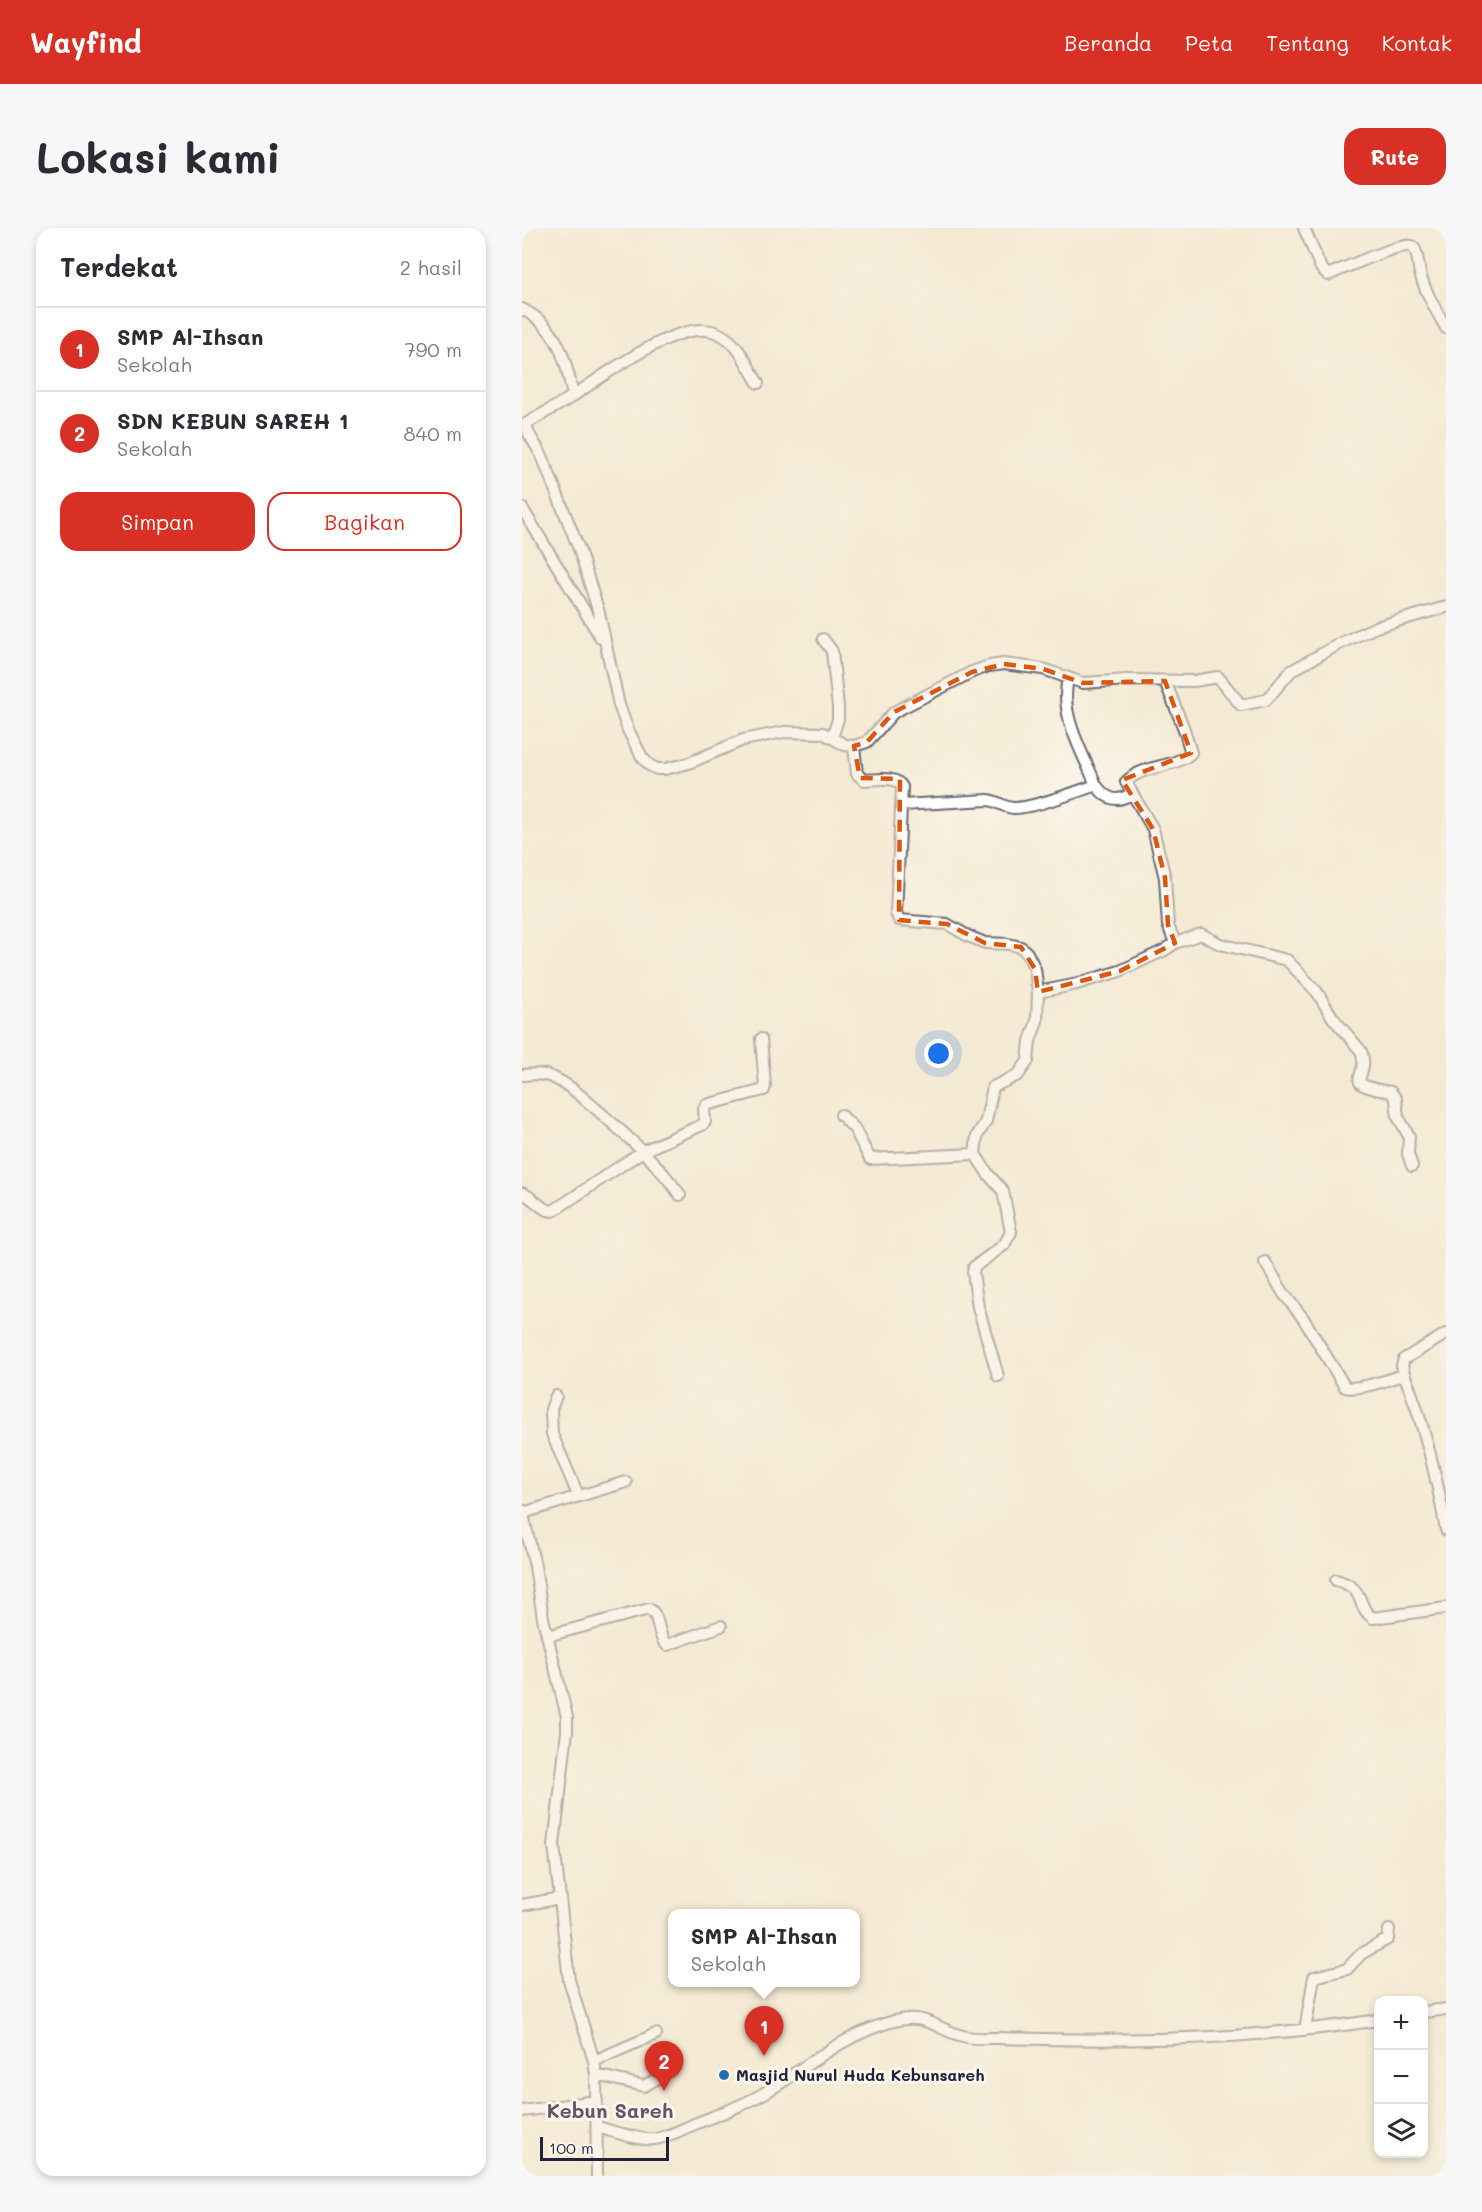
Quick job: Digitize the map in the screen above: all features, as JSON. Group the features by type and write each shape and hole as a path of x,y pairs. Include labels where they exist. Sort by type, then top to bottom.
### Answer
{"street":[{"path":"1304,228 1321,268 1328,275 1387,251 1408,244 1412,246 1415,249 1421,278 1446,328"},
{"path":"522,309 539,319 557,341 573,396"},
{"path":"758,383 735,344 715,331 701,328 685,331 626,360 526,426 542,456 574,534 608,648 619,705 628,730 642,757 649,765 657,769 688,763 743,740 784,732 823,733 845,745 854,746 867,742 894,712 972,672 1004,664 1043,669 1083,683 1127,680 1194,681 1218,677 1239,704 1245,705 1266,700 1291,671 1341,643 1376,627 1446,607"},
{"path":"522,508 608,648"},
{"path":"823,639 832,651 838,707 838,719 832,738"},
{"path":"1068,679 1066,701 1072,727 1096,785 1112,799 1119,800 1132,793"},
{"path":"1165,681 1191,753 1178,761 1134,776 1126,782 1153,829 1165,878 1168,925 1175,943"},
{"path":"854,746 857,774 860,778 898,781 903,792 896,913 899,920 947,924 985,943 1021,947 1027,953 1035,969 1038,992 1037,1021 1030,1041 1028,1061 1018,1075 993,1087 986,1121 977,1136 975,1154 984,1169 1003,1191 1011,1232 1004,1245 974,1267 973,1272 978,1307 998,1376"},
{"path":"902,805 988,800 998,802 1005,807 1021,808 1096,785"},
{"path":"1038,992 1073,985 1120,970 1165,950 1175,943 1201,934 1220,944 1268,954 1291,963 1317,992 1333,1018 1361,1051 1363,1058 1359,1079 1362,1085 1368,1089 1394,1094 1398,1115 1409,1136 1408,1154 1412,1166"},
{"path":"522,1193 527,1194 546,1210 553,1211 643,1151 702,1125 705,1122 706,1105 764,1090 761,1039"},
{"path":"522,1075 553,1077 575,1090 643,1151 664,1173 680,1195"},
{"path":"841,1115 854,1128 870,1159 975,1154"},
{"path":"1265,1262 1284,1294 1304,1318 1345,1387 1350,1389 1404,1374"},
{"path":"1446,1334 1404,1359 1402,1366 1441,1498 1446,1530"},
{"path":"556,1396 551,1409 552,1434 578,1495"},
{"path":"597,2176 596,2075 594,2061 569,1980 555,1838 567,1717 547,1636 535,1566 522,1512 626,1482"},
{"path":"1336,1580 1353,1586 1373,1618 1446,1608"},
{"path":"547,1636 649,1609 654,1613 662,1640 667,1645 722,1626"},
{"path":"522,1905 561,1898"},
{"path":"1305,2030 1314,1977 1347,1969 1361,1954 1388,1940 1389,1930"},
{"path":"1428,2011 1446,2009"},
{"path":"597,2127 645,2139 663,2137 757,2098 799,2069 876,2026 908,2018 926,2019 946,2030 968,2037 1090,2041 1198,2038 1305,2030 1374,2021"},
{"path":"594,2061 656,2034"},
{"path":"596,2075 644,2086 660,2077"},
{"path":"522,2111 597,2101"}],"highlighted area":[{"path":"1004,664 1043,669 1083,683 1165,681 1191,753 1122,780 1153,829 1165,878 1168,925 1175,943 1120,971 1038,992 1035,969 1021,947 985,943 947,924 899,920 900,779 860,778 854,746 867,742 894,712 972,672"}],"place":[{"name":"SMP Al-Ihsan","path":"764,2056"},
{"name":"Masjid Nurul Huda Kebunsareh","path":"724,2075"},
{"name":"SDN KEBUN SAREH 1","path":"664,2091"}],"district":[{"name":"Kebun Sareh","path":"610,2111"}]}
